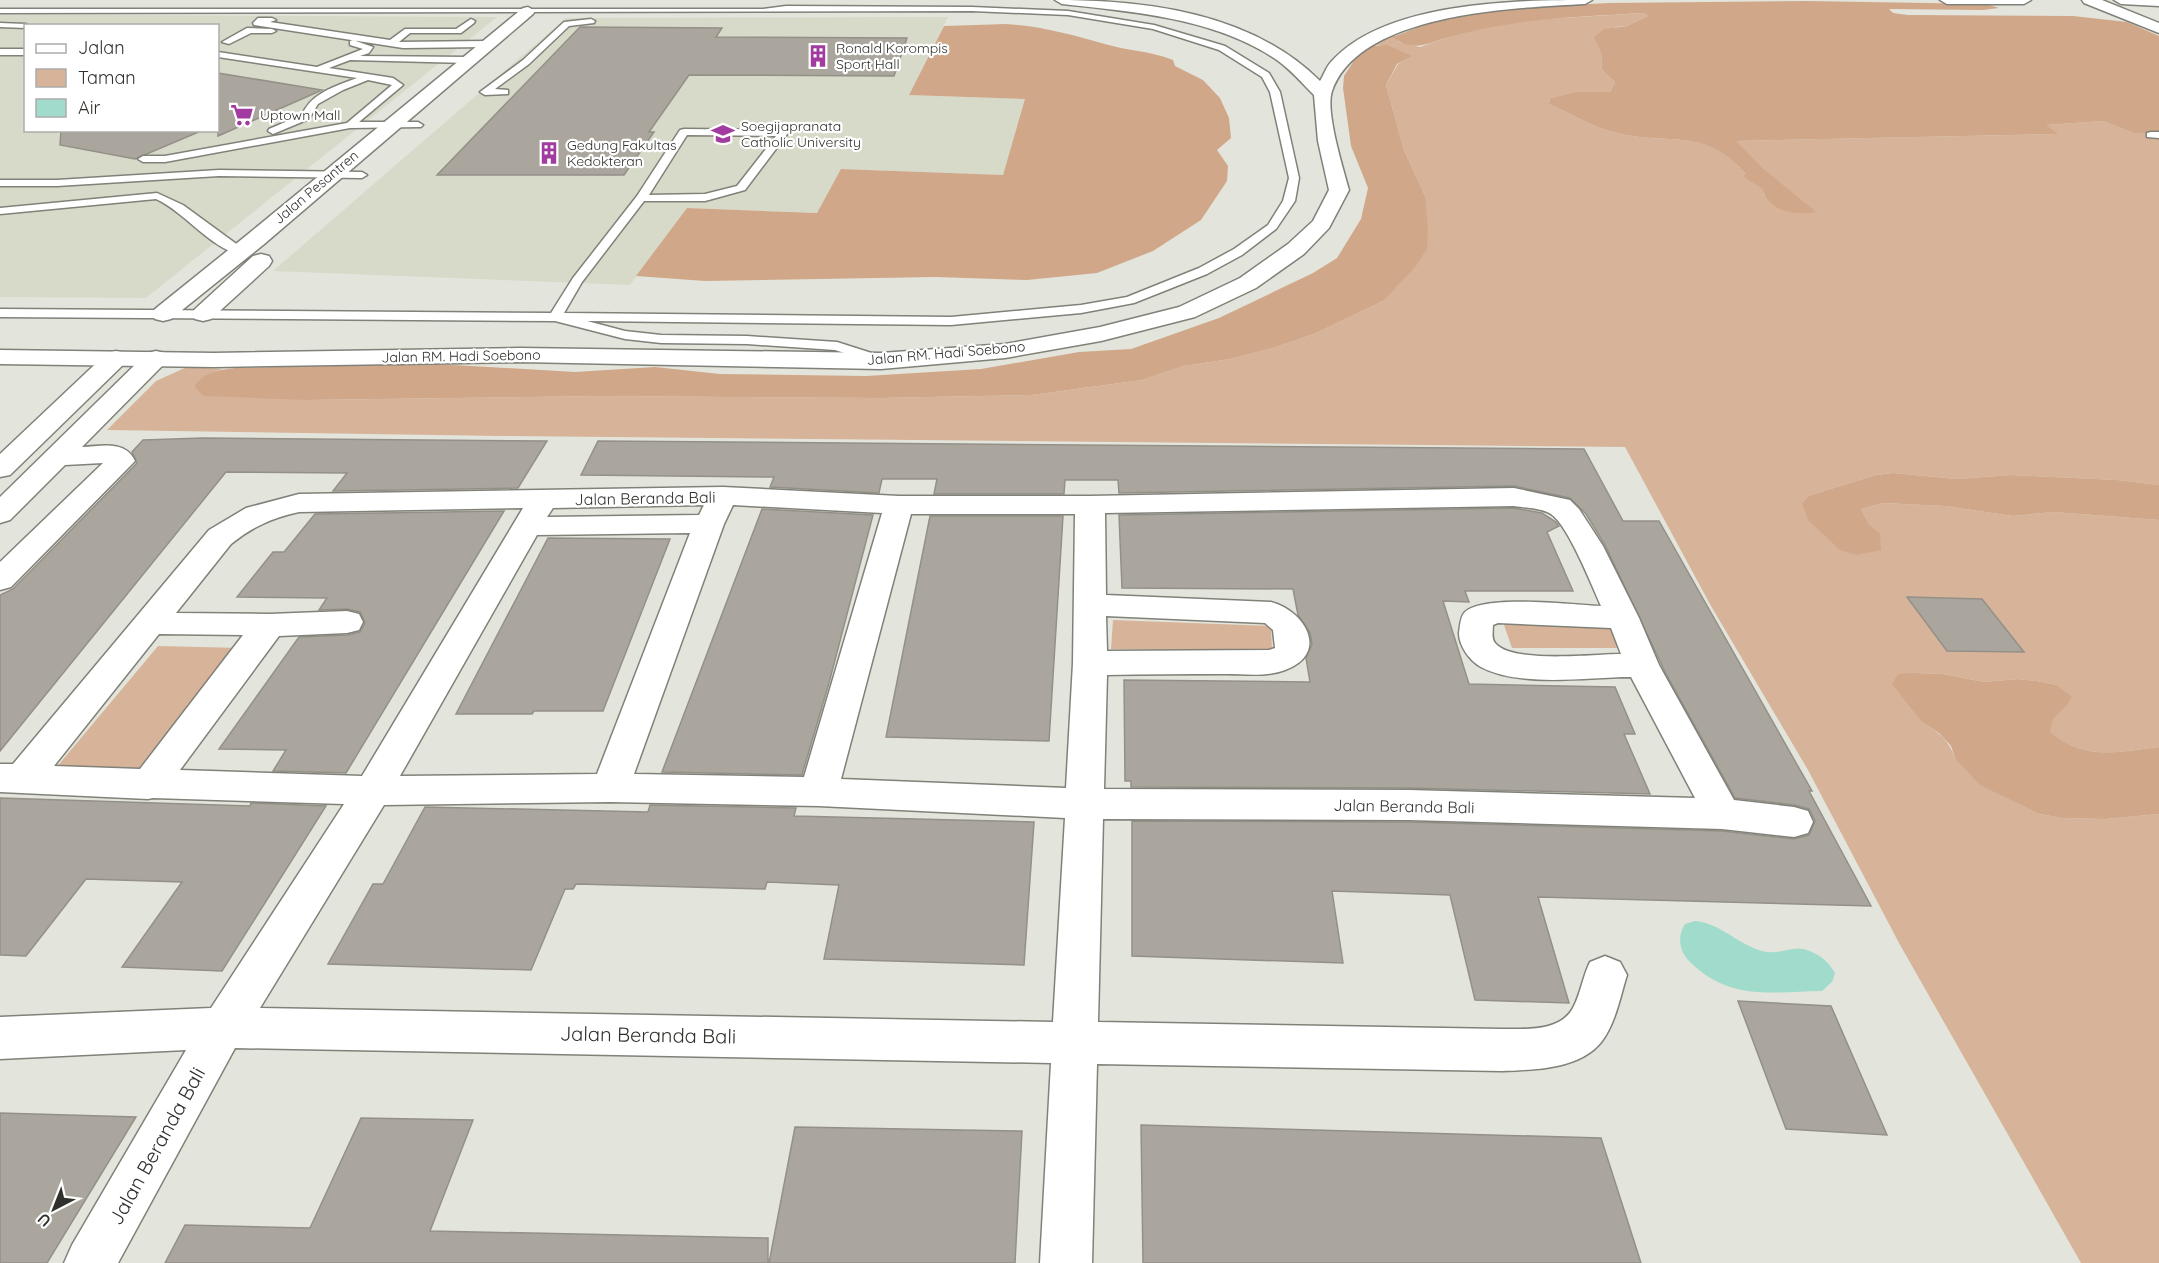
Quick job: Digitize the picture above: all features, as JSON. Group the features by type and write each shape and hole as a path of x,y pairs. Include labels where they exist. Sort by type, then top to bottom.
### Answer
{"street":[{"path":"1062,0 1165,14 1228,32 1277,53 1297,68 1322,93 1332,70 1348,53 1398,27 1466,10 1529,2 1585,0"},
{"path":"1947,0 2024,0"},
{"path":"2089,0 2159,28"},
{"path":"2121,0 2155,1"},
{"name":"Jalan Pesantren","path":"337,196 418,125 491,52 528,11"},
{"name":"Jalan Pesantren","path":"163,314 462,65 491,52 551,11"},
{"name":"Jalan RM. Hadi Soebono","path":"0,357 214,360 520,355 881,361 1005,351 1101,334 1187,312 1248,283 1296,249 1322,224 1339,190 1326,144 1322,93"},
{"name":"Jalan Pesantren","path":"203,314 278,246"},
{"path":"0,469 116,358"},
{"path":"0,514 156,358"},
{"path":"0,580 121,461 119,456 114,454 57,457"},
{"path":"535,513 1472,497 1514,497 1541,500 1560,506 1569,515 1588,546 1623,618 1642,665 1722,814"},
{"name":"Jalan Beranda Bali","path":"12,778 152,624 220,537 257,512 299,503 535,513 373,791 223,1028 90,1263"},
{"path":"819,792 899,505"},
{"path":"1066,1263 1090,663 1090,505"},
{"name":"Jalan Beranda Bali","path":"610,788 716,510"},
{"path":"1089,605 1271,613 1284,619 1292,632 1291,654 1273,662 1090,663"},
{"path":"1623,618 1495,612 1477,619 1474,630 1477,643 1487,655 1501,663 1522,668 1642,665"},
{"path":"152,624 269,625 347,622"},
{"path":"148,785 269,625"},
{"name":"Jalan Beranda Bali","path":"12,778 148,785 373,791 610,788 819,792 1085,804 1409,805 1722,814 1794,822"},
{"name":"Jalan Beranda Bali","path":"0,1038 223,1028 1502,1050 1552,1048 1578,1034 1592,1017 1605,975"}],"lane":[{"path":"776,9 838,0"},
{"path":"248,11 322,1"},
{"path":"589,1 647,11"},
{"path":"0,313 951,321 1081,309 1131,300 1203,272 1238,252 1272,227 1289,201 1294,178 1275,92 1266,75 1222,48 1154,27 1068,13 972,9 3,11"},
{"path":"122,11 128,17 139,19 227,20"},
{"path":"636,21 647,11"},
{"path":"701,21 721,17 724,11"},
{"path":"413,21 261,20 257,23 392,43 491,52"},
{"path":"392,43 408,31 458,32 471,21 436,21"},
{"path":"505,93 485,92 509,75 567,24 587,21 658,21"},
{"path":"0,26 24,26"},
{"path":"222,39 228,30"},
{"path":"222,39 242,32 259,30 369,47 366,51 317,70"},
{"path":"0,52 24,52"},
{"path":"219,54 317,70 370,75 393,81 398,85 350,125"},
{"path":"345,59 462,65"},
{"path":"418,125 350,125 165,159 147,157 240,142 257,137 306,117 308,110 316,101 370,75 392,69 462,65"},
{"path":"555,317 577,280 641,198 684,132 783,133 741,188 710,198 641,198"},
{"path":"0,183 57,183 219,173 362,175"},
{"path":"0,211 157,196 174,204 224,245 240,251"},
{"path":"555,317 625,335 661,339 747,340 837,346 881,361"}],"shaded area":[{"path":"1807,1 1986,4 1999,8 1983,10 1889,9 1893,13 1908,15 2073,16 2127,22 2159,36 2159,133 2133,133 2103,121 2046,125 2058,134 1736,141 1765,170 1816,212 1792,213 1771,203 1763,189 1743,177 1745,173 1730,158 1715,149 1685,140 1635,137 1608,131 1549,104 1550,98 1575,92 1610,92 1615,82 1602,70 1601,52 1594,37 1604,29 1627,26 1648,16 1644,13 1515,23 1490,27 1422,45 1404,44 1393,37 1429,23 1484,10 1608,3"},
{"path":"0,15 497,17 146,298 0,297"},
{"name":"Soegijapranata Catholic University","path":"948,17 909,95 1026,99 1003,175 842,169 817,213 687,208 630,285 273,271 566,18"},
{"path":"1006,24 1056,31 1165,57 1173,60 1175,66 1203,80 1220,98 1229,118 1231,138 1217,150 1228,166 1227,181 1201,220 1153,251 1097,273 1027,280 935,277 705,281 636,276 687,208 817,213 841,169 1003,175 1025,99 909,95 944,26"},
{"path":"1387,45 1412,56 1397,64 1386,85 1404,150 1425,196 1427,249 1416,266 1383,301 1314,334 1273,348 1230,359 1184,366 1142,380 1032,395 879,398 603,396 306,400 203,396 194,386 207,375 235,368 437,364 575,372 655,367 720,374 866,376 981,369 1079,352 1131,349 1219,318 1313,273 1337,258 1361,219 1368,188 1351,146 1343,88 1344,76 1364,49"},
{"path":"1893,473 1957,479 2010,475 2117,480 2159,485 2159,520 2053,512 2013,516 1945,506 1883,503 1861,509 1869,524 1880,533 1881,550 1857,555 1840,550 1808,520 1802,503 1808,496 1876,475"},
{"path":"1898,674 1943,674 1984,682 2018,679 2057,685 2072,697 2051,725 2050,732 2063,741 2089,751 2102,752 2159,747 2159,814 2105,819 2062,818 2040,814 1980,785 1955,758 1951,746 1939,733 1922,722 1892,684"}],"green space":[{"path":"1644,13 1648,16 1627,26 1615,27 1601,52 1602,70 1615,82 1610,92 1575,92 1550,98 1549,104 1608,131 1636,137 1686,140 1715,149 1730,158 1745,173 1743,177 1764,189 1765,197 1765,170 1735,141 2057,134 2045,125 2103,121 2133,133 2159,133 2159,485 2117,480 2010,475 1957,479 1893,473 1876,475 1808,496 1802,503 1880,533 1869,524 1861,509 1883,503 1945,506 2013,516 2053,512 2159,520 2159,747 2102,752 2089,751 2063,741 2049,732 2053,720 2071,697 2057,685 2018,679 1984,682 1943,674 1917,673 1922,722 1942,737 1950,746 1955,758 2040,814 2062,818 2105,819 2159,814 2159,1263 2081,1263 1899,943 1808,770 1711,606 1625,447 107,430 156,381 187,367 223,369 203,377 194,386 306,400 603,396 880,398 1032,395 1142,380 1184,366 1230,359 1273,348 1314,334 1383,301 1425,196 1404,150 1386,85 1398,64 1411,56 1379,45 1372,46 1376,41 1394,35 1399,42 1420,47 1476,28 1530,20"},
{"path":"1113,620 1271,626 1272,651 1111,649"},
{"path":"1503,622 1610,623 1622,648 1512,648"},
{"path":"158,646 242,648 144,776 50,775"}],"water":[{"path":"1695,921 1714,926 1758,950 1773,952 1806,949 1823,958 1833,969 1835,973 1832,982 1822,991 1768,993 1736,989 1720,983 1690,962 1681,949 1682,929 1685,924"}],"building":[{"path":"580,27 722,28 716,37 907,38 894,76 689,75 649,132 654,132 624,175 437,175"},
{"path":"219,73 322,90 218,136"},
{"path":"61,132 199,132 135,159 60,145"},
{"path":"202,438 547,441 518,488 333,491 347,473 226,472 0,751 0,595 13,589 137,463 132,452 143,440"},
{"path":"598,441 1584,449 1623,521 1659,521 1812,791 1809,791 1871,906 1538,897 1569,1003 1475,1000 1450,895 1332,891 1343,963 1132,956 1132,821 1409,822 1722,831 1794,839 1809,835 1815,821 1809,809 1735,798 1666,674 1605,545 1586,514 1570,498 1514,486 1119,493 1118,480 1065,480 1064,494 934,494 937,479 882,479 879,493 770,487 774,477 581,475"},
{"path":"1514,508 1542,513 1559,526 1547,532 1573,591 1465,591 1469,602 1443,601 1469,684 1615,687 1635,734 1624,734 1650,794 1409,788 1131,787 1131,781 1125,781 1124,680 1310,682 1306,658 1312,644 1310,633 1298,615 1293,589 1122,588 1119,515"},
{"path":"762,509 873,515 829,683 802,775 662,772"},
{"path":"504,511 346,773 273,771 286,750 219,749 299,637 348,635 360,632 365,623 360,612 347,609 319,610 327,598 237,597 273,552 284,552 315,514"},
{"path":"930,516 1063,516 1049,741 886,737"},
{"path":"548,538 670,539 603,711 456,714"},
{"path":"1907,597 1982,599 2024,652 1947,651"},
{"path":"0,798 250,806 251,803 326,806 222,971 122,967 182,882 86,879 26,956 0,955"},
{"path":"650,805 796,808 794,816 1034,822 1024,965 824,959 839,885 767,882 765,889 576,884 573,889 565,889 531,970 328,964 373,884 383,884 425,807 648,812"},
{"path":"1738,1001 1831,1006 1887,1135 1786,1129"},
{"path":"0,1113 136,1117 47,1263 0,1263"},
{"path":"361,1118 473,1120 430,1231 768,1238 768,1263 165,1263 185,1225 310,1228"},
{"path":"1141,1125 1601,1138 1641,1263 1143,1263"},
{"path":"795,1127 1022,1131 1015,1263 769,1263"}],"place":[{"name":"Ronald Korompis Sport Hall","path":"818,56"},
{"name":"Uptown Mall","path":"242,115"},
{"name":"Soegijapranata Catholic University","path":"723,134"},
{"name":"Gedung Fakultas Kedokteran","path":"549,153"}]}
